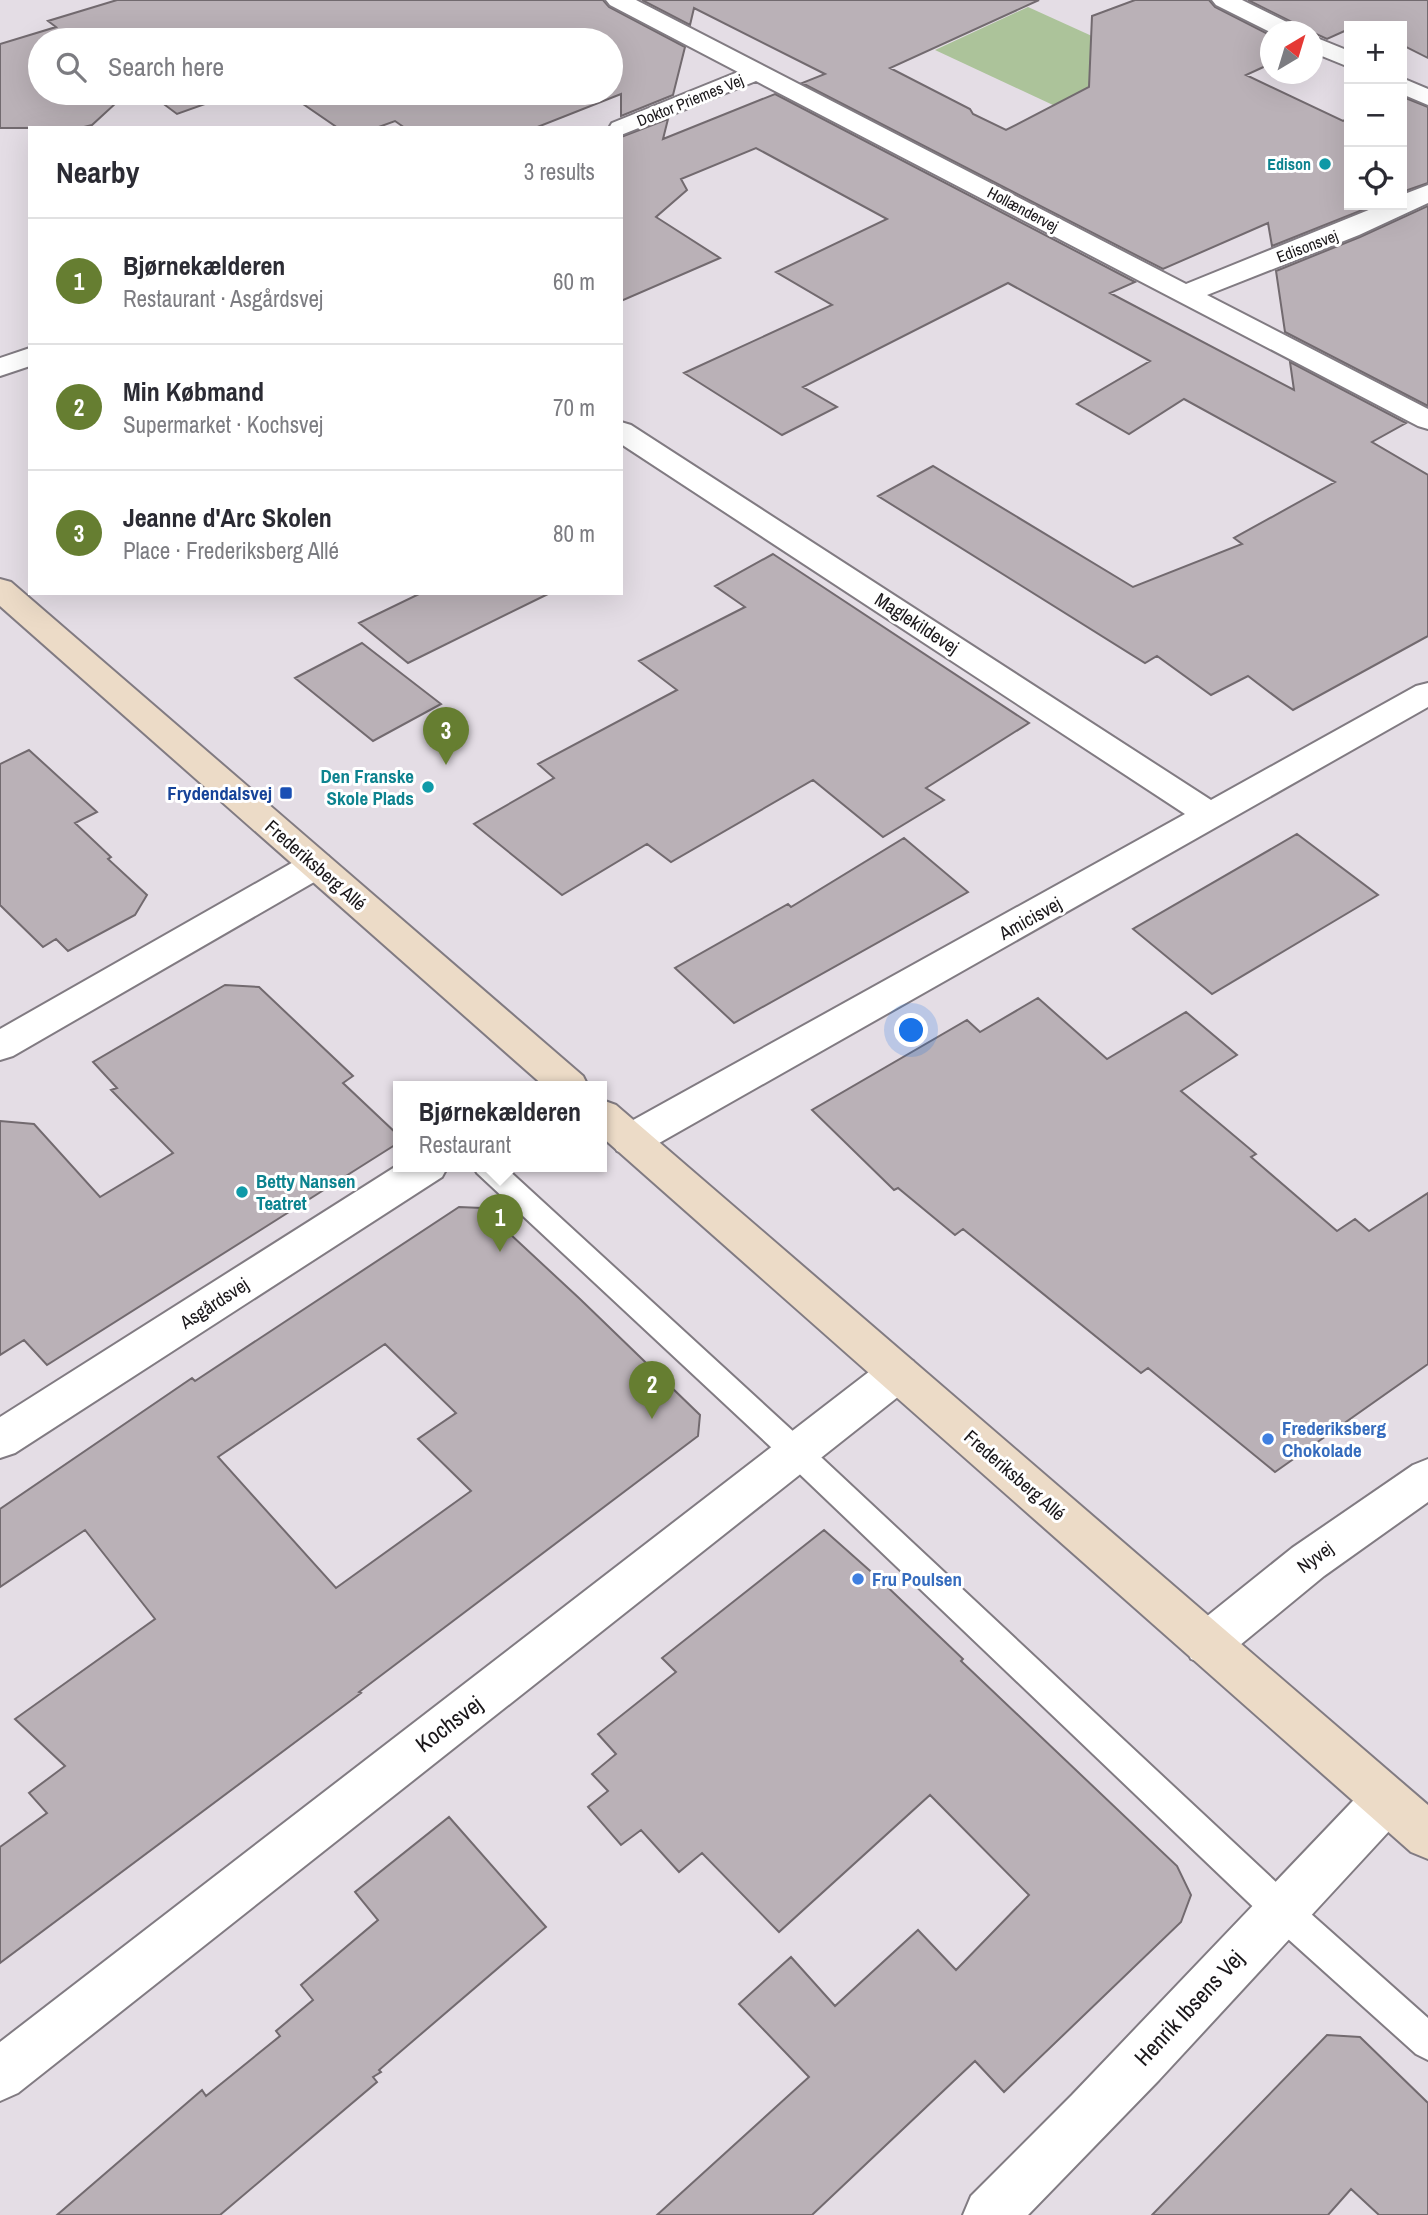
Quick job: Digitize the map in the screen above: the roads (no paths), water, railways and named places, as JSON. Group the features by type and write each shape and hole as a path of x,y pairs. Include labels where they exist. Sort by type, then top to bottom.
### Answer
{"street":[{"name":"Hollændervej","path":"618,0 1428,420"},
{"path":"1224,0 1267,21"},
{"path":"1323,48 1344,58"},
{"name":"Doktor Priemes Vej","path":"623,127 758,72"},
{"path":"1407,88 1428,98"},
{"name":"Edisonsvej","path":"1185,294 1350,229 1428,193"},
{"path":"0,368 28,357"},
{"name":"Maglekildevej","path":"623,432 1213,816"},
{"name":"Frederiksberg Allé","path":"0,589 560,1081"},
{"name":"Amicisvej","path":"616,1128 1213,816 1428,694"},
{"path":"0,1046 316,865"},
{"name":"Frederiksberg Allé","path":"616,1128 1428,1836"},
{"name":"Asgårdsvej","path":"0,1440 419,1172"},
{"name":"Kochsvej","path":"0,2075 203,1913 898,1373"},
{"name":"Nyvej","path":"1208,1644 1308,1562 1428,1478"},
{"name":"Henrik Ibsens Vej","path":"990,2215 1063,2145 1280,1909 1386,1800"}],"lane":[{"path":"493,1172 797,1453 1280,1909 1428,2042"}],"place":[{"name":"Edison","path":"1325,164"},
{"name":"Jeanne d'Arc Skolen","path":"446,765"},
{"name":"Den Franske Skole Plads","path":"428,787"},
{"name":"Frydendalsvej","path":"286,793"},
{"name":"Betty Nansen Teatret","path":"242,1192"},
{"name":"Bjørnekælderen","path":"500,1252"},
{"name":"Min Købmand","path":"652,1419"},
{"name":"Frederiksberg Chokolade","path":"1268,1439"},
{"name":"Fru Poulsen","path":"858,1579"}]}
